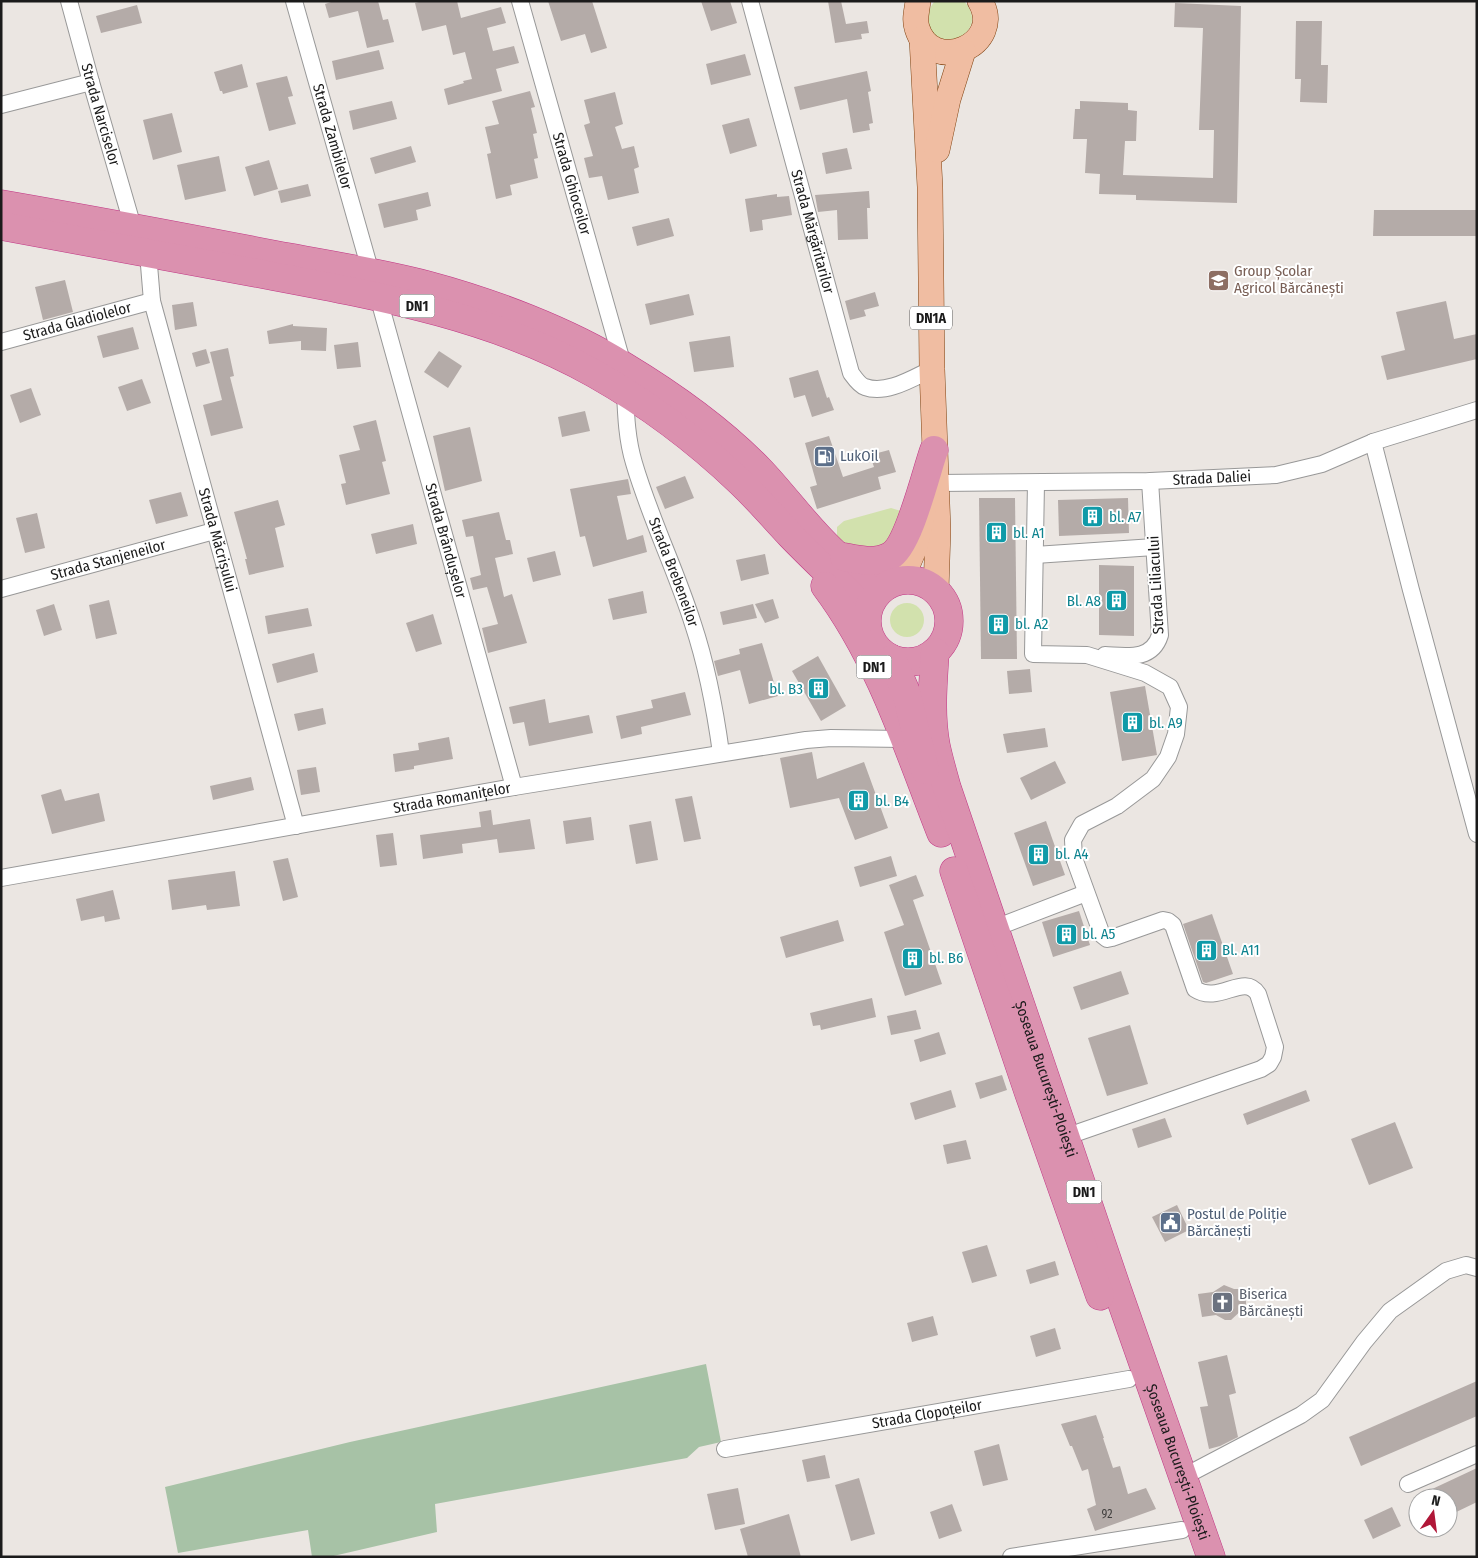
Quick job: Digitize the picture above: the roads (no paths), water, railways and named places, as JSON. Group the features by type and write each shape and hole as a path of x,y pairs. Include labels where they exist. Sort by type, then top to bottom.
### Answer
{"highway":[{"name":"DN1","path":"1,204 133,227 374,284 452,316 504,332 593,373 625,392 698,444 742,484 868,612 867,626 872,640 880,651 892,659 915,661 926,658 935,652 944,641 949,615 944,602 936,591 926,584 914,580 893,583 840,557 802,519 758,468 726,439 679,402 623,365 586,345 546,327 479,301 426,285 374,284 148,253 1,226"},
{"name":"DN1A","path":"840,557 878,561 898,551 906,536 934,450"},
{"name":"DN1","path":"775,519 843,613 871,662 894,710 941,833"},
{"path":"868,612 871,602 877,593 893,583"},
{"name":"Șoseaua București-Ploiești","path":"935,652 932,692 936,746 959,828 1211,1557"},
{"name":"Șoseaua București-Ploiești","path":"892,659 906,692 916,739 941,833 1028,1091 1191,1557"}],"main road":[{"path":"922,39 930,47 940,52 952,53 963,51 980,37 984,27 985,16 980,1"},
{"name":"DN1A","path":"919,3 915,17 922,39 930,187 932,369 934,450 937,483 936,591"},
{"name":"DN1A","path":"930,187 942,123 963,51"},
{"name":"DN1A","path":"893,583 915,547 920,531 934,450"}],"street":[{"name":"Strada Narciselor","path":"70,1 91,82 133,227"},
{"name":"Strada Zambilelor","path":"294,1 374,284"},
{"name":"Strada Ghioceilor","path":"520,1 616,346 623,365"},
{"name":"Strada Mărgăritarilor","path":"750,1 851,373 863,386 882,389 912,379 932,369"},
{"path":"1,105 91,82"},
{"name":"Strada Măcrișului","path":"148,253 152,301 296,826"},
{"name":"Strada Brândușelor","path":"374,284 514,787"},
{"name":"Strada Gladiolelor","path":"1,342 152,301"},
{"name":"Strada Brebeneilor","path":"625,392 628,432 634,462 693,624 712,692 722,754"},
{"name":"Strada Daliei","path":"937,483 1150,482 1276,475 1322,464 1373,442 1477,410"},
{"path":"1373,442 1477,834"},
{"path":"1036,482 1034,654 1088,655 1145,673 1170,688 1179,707 1176,734 1168,757 1153,778 1117,806 1082,824 1073,840 1074,858 1102,935 1107,938 1163,920 1168,921 1173,925 1196,989 1202,994 1212,994 1247,985 1254,988 1258,994 1275,1047 1269,1064 1261,1069 1066,1137"},
{"name":"Strada Liliacului","path":"1088,655 1131,656 1152,650 1157,644 1160,635 1150,482"},
{"name":"Strada Stanjeneilor","path":"1,589 214,531"},
{"path":"1035,555 1154,547"},
{"name":"Strada Romanițelor","path":"1,878 514,787 806,740 831,738 904,739"},
{"path":"995,928 1086,893"},
{"path":"1183,1476 1301,1415 1322,1400 1364,1342 1390,1311 1446,1271 1466,1265 1477,1268"},
{"name":"Strada Clopoțeilor","path":"725,1450 1129,1379"},
{"path":"1408,1484 1477,1454"},
{"path":"1012,1557 1182,1530"}],"place":[{"name":"Group Școlar Agricol Bărcănești","path":"1218,280"},
{"name":"LukOil","path":"824,456"},
{"name":"bl. A7","path":"1093,517"},
{"name":"bl. A1","path":"997,533"},
{"name":"Bl. A8","path":"1117,601"},
{"name":"bl. A2","path":"999,624"},
{"name":"bl. B3","path":"819,689"},
{"name":"bl. A9","path":"1133,723"},
{"name":"bl. B4","path":"859,801"},
{"name":"bl. A4","path":"1039,854"},
{"name":"bl. A5","path":"1066,934"},
{"name":"Bl. A11","path":"1206,950"},
{"name":"bl. B6","path":"913,958"},
{"name":"Postul de Poliție Bărcănești","path":"1171,1223"},
{"name":"Biserica Bărcănești","path":"1223,1303"}]}
